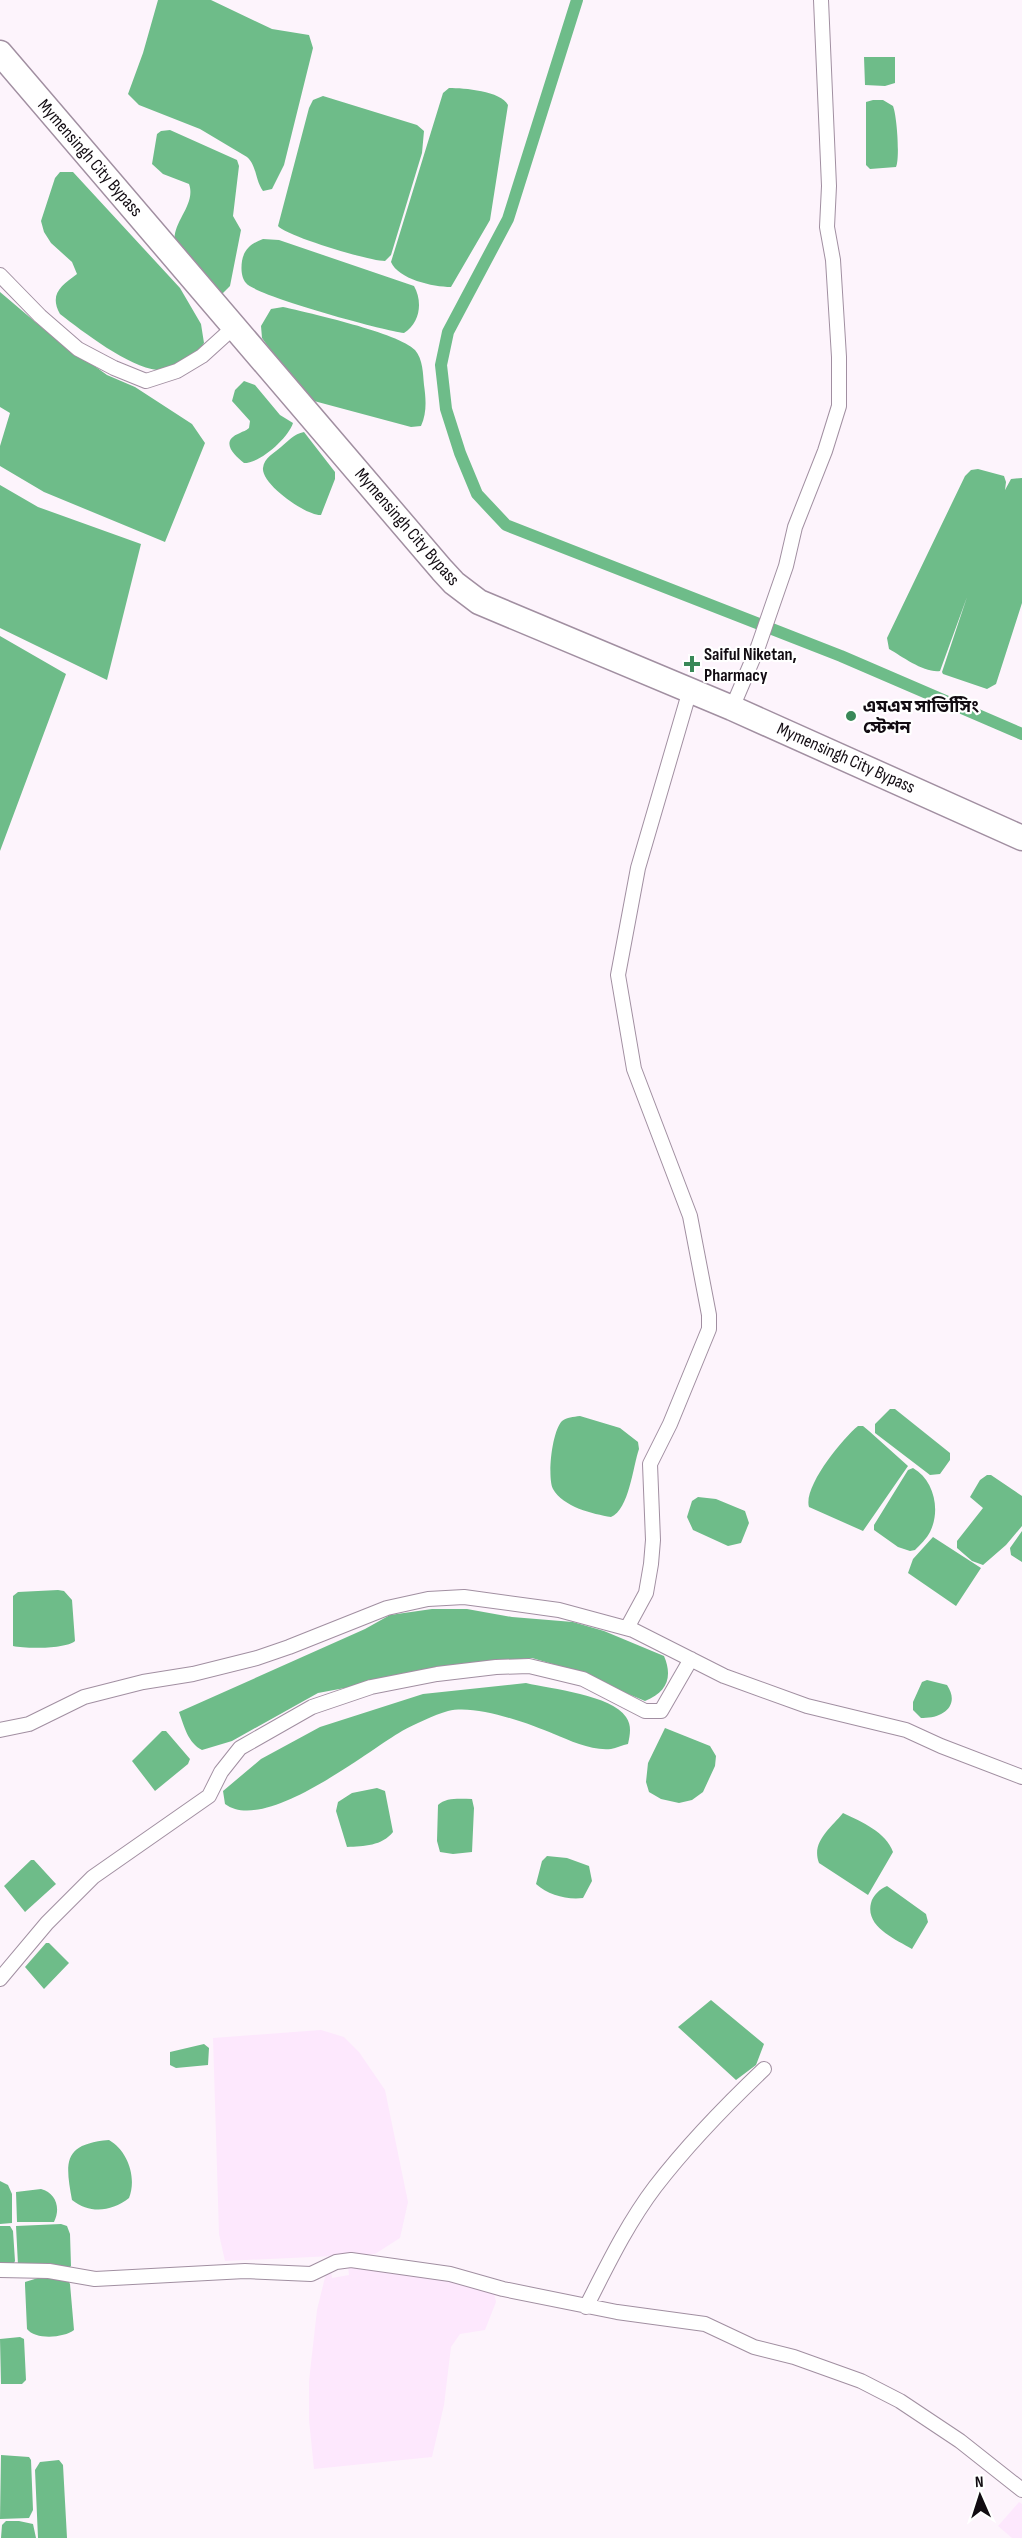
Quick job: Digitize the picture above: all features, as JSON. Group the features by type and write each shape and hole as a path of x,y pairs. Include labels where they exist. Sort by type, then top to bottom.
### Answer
{"highway":[{"name":"Mymensingh City Bypass","path":"0,53 441,570 464,591 479,602 732,708 1022,838"}],"street":[{"path":"732,708 758,647 795,527 825,451 839,406 839,357 832,260 827,227 829,186 821,0"},
{"path":"0,275 40,316 78,349 114,368 146,381 177,371 202,356 234,327"},
{"path":"627,1628 646,1593 651,1563 653,1540 650,1464 670,1424 709,1329 709,1315 690,1216 634,1069 618,975 638,868 690,690"},
{"path":"0,1730 29,1725 84,1697 257,1658 387,1608 428,1599 464,1597 559,1610 627,1628 724,1676 807,1706 906,1730 1022,1777"},
{"path":"0,1979 47,1923 93,1877 209,1796 222,1772 240,1748 312,1707 371,1687 426,1676 496,1667 529,1666 584,1679 645,1711 661,1711 691,1659"},
{"path":"586,2307 617,2246 654,2189 704,2127 764,2069"},
{"path":"0,2270 49,2271 94,2278 245,2271 312,2274 336,2262 351,2260 450,2274 586,2307 668,2321 705,2324 754,2347 794,2357 861,2380 900,2401 960,2440 1022,2490"}],"shaded area":[{"path":"158,0 211,0 272,29 309,35 313,48 284,165 272,189 263,191 253,165 247,157 200,129 139,105 128,94 143,53"},
{"path":"864,57 895,57 895,83 885,86 865,85"},
{"path":"449,88 490,93 504,100 508,105 490,220 451,287 417,281 401,273 391,262 443,93"},
{"path":"323,96 417,125 424,131 422,153 391,255 385,261 328,247 296,236 278,226 309,108 313,100"},
{"path":"883,100 893,106 898,137 896,167 870,169 866,165 866,102"},
{"path":"170,130 237,160 239,166 233,216 241,230 230,286 223,293 216,293 188,263 176,246 176,231 189,200 189,184 163,174 152,164 157,134"},
{"path":"60,172 73,172 180,288 201,324 204,343 183,362 163,370 133,363 107,348 60,314 56,301 58,291 77,274 72,262 51,243 44,232 41,221 55,178"},
{"path":"263,239 279,240 414,286 419,305 414,324 404,333 391,331 320,312 255,289 243,278 242,261 249,247"},
{"path":"0,292 46,331 107,375 135,387 192,424 205,443 165,542 44,492 0,466 0,446 10,413 0,407"},
{"path":"283,307 373,331 391,337 415,350 423,371 425,395 425,411 421,426 411,427 314,401 289,376 262,338 261,326 271,309"},
{"path":"244,381 255,385 280,415 293,423 286,436 273,449 258,459 244,463 236,456 229,444 234,436 249,428 250,421 232,401 235,390"},
{"path":"304,432 335,472 335,479 321,515 305,510 286,498 264,475 263,468 267,459 291,438"},
{"path":"978,469 1004,476 1005,490 1011,479 1022,478 1022,603 996,684 987,689 942,672 967,597 940,671 927,670 889,649 887,638 965,476 971,470"},
{"path":"0,485 38,507 141,544 107,680 0,628"},
{"path":"0,636 66,674 0,851"},
{"path":"890,1409 895,1409 950,1453 950,1460 940,1474 930,1475 875,1433 875,1424"},
{"path":"580,1416 620,1428 638,1442 639,1449 630,1487 622,1506 611,1517 587,1512 571,1505 558,1495 551,1483 553,1444 558,1426 568,1418"},
{"path":"858,1426 863,1426 908,1466 863,1531 809,1507 812,1488 825,1464"},
{"path":"913,1468 920,1473 931,1488 935,1514 929,1534 915,1550 910,1551 898,1547 874,1530 874,1525 908,1470"},
{"path":"991,1475 1022,1496 1022,1526 1006,1545 983,1565 972,1561 957,1548 957,1541 983,1508 970,1497 980,1480"},
{"path":"698,1497 716,1499 745,1511 749,1523 741,1543 728,1546 693,1530 687,1517 692,1501"},
{"path":"1022,1531 1022,1562 1011,1555 1010,1548"},
{"path":"933,1537 981,1568 956,1606 908,1573 913,1559"},
{"path":"64,1591 72,1600 75,1641 55,1647 13,1646 13,1596 18,1592"},
{"path":"432,1609 467,1609 512,1617 573,1622 604,1631 664,1656 668,1677 659,1693 645,1701 566,1668 532,1658 478,1663 318,1693 232,1741 202,1750 187,1734 179,1712 365,1629 390,1615"},
{"path":"927,1680 947,1685 952,1699 947,1710 942,1714 921,1718 913,1710 913,1702 922,1682"},
{"path":"526,1683 595,1698 619,1709 629,1724 628,1744 611,1749 596,1748 487,1712 448,1711 402,1731 315,1787 289,1800 264,1808 243,1810 225,1804 223,1791 261,1759 320,1727 423,1694"},
{"path":"665,1728 710,1746 716,1756 715,1766 703,1792 692,1800 679,1803 661,1799 649,1792 646,1782 648,1763"},
{"path":"162,1731 166,1731 190,1759 188,1764 155,1791 132,1761"},
{"path":"377,1788 385,1791 393,1832 378,1843 347,1847 336,1811 338,1802 352,1793"},
{"path":"472,1799 474,1808 472,1852 453,1854 440,1852 437,1841 438,1805 449,1800"},
{"path":"843,1813 879,1833 893,1852 868,1895 819,1863 817,1855 820,1842"},
{"path":"547,1856 567,1858 589,1866 592,1881 583,1898 558,1896 536,1884 542,1861"},
{"path":"31,1860 34,1860 56,1884 25,1912 4,1886"},
{"path":"887,1886 926,1914 928,1922 912,1949 883,1931 872,1919 870,1911 872,1900"},
{"path":"46,1943 49,1943 69,1963 44,1989 25,1967"},
{"path":"711,2000 764,2044 756,2065 736,2080 678,2027"},
{"path":"321,2030 344,2037 359,2052 385,2090 408,2202 400,2238 375,2254 225,2261 219,2234 213,2038"},
{"path":"204,2044 209,2048 208,2065 176,2068 170,2065 170,2052"},
{"path":"109,2140 121,2151 129,2166 132,2182 129,2198 108,2208 86,2208 72,2200 68,2175 71,2157 83,2146"},
{"path":"0,2181 8,2185 12,2194 12,2223 0,2224"},
{"path":"41,2189 50,2194 56,2202 57,2212 54,2222 17,2222 16,2192"},
{"path":"61,2224 67,2226 70,2234 71,2266 68,2269 18,2265 16,2226"},
{"path":"0,2226 10,2226 13,2231 15,2261 13,2265 0,2267"},
{"path":"352,2261 398,2267 494,2293 496,2302 485,2330 460,2334 451,2347 444,2405 432,2457 314,2469 309,2420 309,2381 317,2310 327,2269","holes":["348,2267 349,2275 332,2278 331,2269"]},
{"path":"38,2278 68,2280 74,2330 64,2335 50,2337 36,2335 27,2329 25,2282"},
{"path":"20,2337 24,2339 26,2380 22,2384 1,2384 0,2339"},
{"path":"1,2455 29,2457 31,2460 33,2510 29,2518 0,2519"},
{"path":"59,2460 63,2465 67,2538 38,2538 35,2470 40,2462"},
{"path":"1019,2502 1022,2504 1022,2538 1012,2538 998,2526"},
{"path":"6,2521 33,2524 36,2538 1,2538 2,2525"}],"waterway":[{"path":"577,0 508,219 448,332 441,365 446,409 460,453 477,494 506,525 841,656 1022,734"}],"place":[{"name":"Saiful Niketan, Pharmacy","path":"692,664"},
{"name":"এমএম সাভ‌িসি‌িং স্ট‌েশন","path":"851,716"}]}
